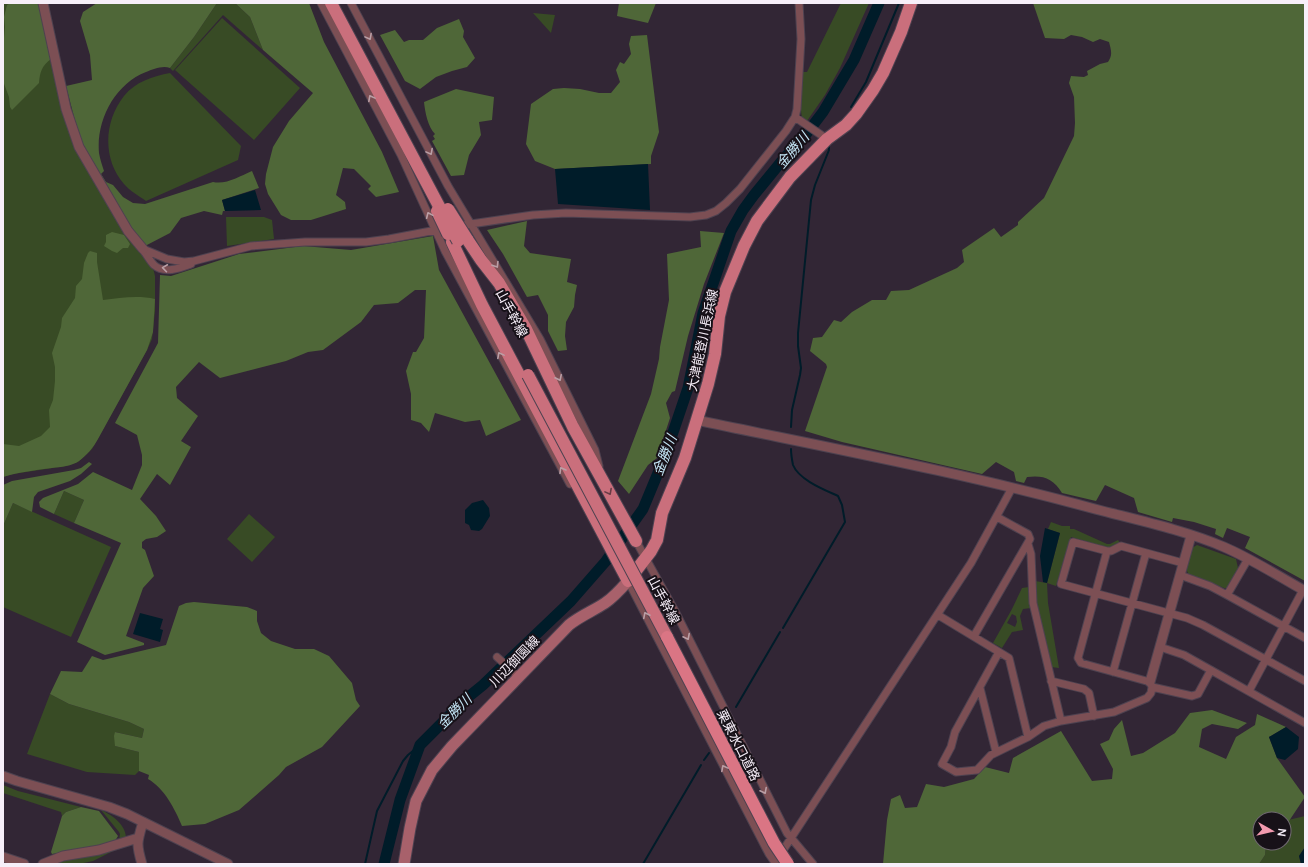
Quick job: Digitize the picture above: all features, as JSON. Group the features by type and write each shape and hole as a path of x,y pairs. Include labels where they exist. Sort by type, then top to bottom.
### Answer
{"highway":[{"name":"栗東水口道路","path":"667,637 762,822 788,864"}],"main road":[{"name":"山手幹線","path":"331,3 459,241 528,375 667,637"},
{"name":"大津能登川長浜線","path":"628,581 657,540 662,513 678,476 711,371 719,316 725,292 744,246 757,221 790,176 826,138 846,125 874,90 883,74 901,32 911,3"},
{"path":"405,142 442,210"},
{"path":"459,241 481,260 499,283 526,329 573,427 636,541"},
{"path":"459,241 482,305 628,581"},
{"name":"川辺御園線","path":"404,864 416,801 432,770 442,757 518,676 569,625 579,617 604,604 628,581"}],"street":[{"path":"43,3 66,109 79,147 128,231 155,266 161,269 169,270 190,264 194,261"},
{"path":"321,3 403,160 445,251 548,445 570,484 592,514"},
{"path":"351,3 448,186 540,338 595,450 602,478"},
{"path":"799,3 801,39 797,110 798,119 826,138"},
{"path":"143,250 167,259 184,262 194,261 251,246 305,242 366,242 389,240 435,229 533,215 566,213 690,217 706,215 716,211 740,189 786,131 798,119"},
{"path":"696,420 825,446 1076,504 1212,542 1248,559 1304,590 1283,626 1249,691"},
{"path":"628,581 725,770 775,863 971,563 1012,488"},
{"path":"974,636 1030,539 1028,534 997,517"},
{"path":"999,652 955,732 942,764 956,772 977,770 991,755 1028,737 1044,726 1061,721 1114,712 1147,698 1151,693 1151,685 1160,647 1191,536"},
{"path":"636,541 646,557 787,833 814,864"},
{"path":"1183,563 1122,546 1111,551 1107,551 1073,542 1061,584 1187,618 1266,659 1305,682"},
{"path":"1028,544 1031,554 1033,603 1061,721"},
{"path":"1107,551 1078,658 1081,663 1192,696 1198,694 1211,670"},
{"path":"1113,672 1146,553"},
{"path":"1227,595 1248,559"},
{"path":"1180,575 1210,586 1305,638"},
{"path":"938,615 1009,658 1028,737"},
{"path":"1160,647 1184,655 1305,723"},
{"path":"497,657 518,676"},
{"path":"1051,681 1084,689 1089,693 1094,716"},
{"path":"980,688 996,752"},
{"path":"3,776 101,804 128,814 228,864"},
{"path":"142,864 137,849 138,838 144,822"},
{"path":"43,864 63,856 99,850 138,838"},
{"path":"3,857 24,864"}],"green space":[{"path":"3,3 39,3 61,103 75,148 116,218 153,268 155,276 155,311 152,339 147,350 92,449 78,462 66,466 13,474 3,477"},
{"path":"11,3 39,3 51,59 42,69 39,83 12,110 3,81 4,17 7,5"},
{"path":"97,3 217,3 194,37 170,68 158,68 135,78 125,85 110,105 104,116 99,141 100,160 104,171 101,174 106,182 113,185 123,197 133,203 145,204 213,182 218,183 228,181 252,171 259,188 222,200 225,211 223,211 222,215 204,211 181,218 170,233 145,246 137,238 91,160 79,136 66,86 92,80 90,55 80,21 83,12"},
{"path":"217,3 236,4 250,17 263,50 223,15 173,71 170,68 194,37"},
{"path":"235,3 309,3 324,42 382,152 399,192 376,197 368,189 371,186 354,169 343,168 336,195 345,202 346,209 311,220 291,220 281,215 268,194 265,184 273,147 289,121 313,93 263,50 250,17"},
{"path":"619,3 656,3 648,23 617,16"},
{"path":"841,3 869,3 840,68 825,95 807,121 802,118 799,97 802,72 807,72"},
{"path":"1033,3 1305,3 1305,581 1245,548 1250,537 1227,528 1223,538 1215,534 1216,529 1194,522 1173,518 1172,522 1138,512 1134,498 1105,485 1096,501 1062,493 1055,484 1043,477 1027,477 1024,483 1016,481 1014,472 996,462 982,474 842,442 805,431 827,367 826,364 810,351 813,338 822,337 834,320 841,322 852,312 872,300 886,300 891,291 909,290 957,268 964,262 962,250 994,228 1001,237 1018,225 1018,222 1044,198 1074,136 1074,97 1069,83 1071,76 1084,77 1088,75 1087,71 1100,64 1108,62 1111,57 1111,52 1109,42 1100,39 1093,42 1082,37 1071,35 1064,39 1045,38"},
{"path":"533,13 555,15 551,33"},
{"path":"222,18 300,88 254,140 175,70"},
{"path":"459,19 464,31 463,37 475,58 467,67 436,77 420,89 405,81 380,35 395,30 404,42 409,40 423,40 437,28"},
{"path":"647,35 659,132 651,156 651,164 555,169 535,161 526,144 531,104 553,89 580,89 599,93 611,93 620,82 616,70 620,62 624,64 631,54 629,44 631,36"},
{"path":"170,73 241,146 238,160 146,201 126,187 117,174 109,152 109,128 117,106 128,91 145,80"},
{"path":"456,89 494,97 492,120 479,122 481,135 469,155 464,175 451,176 432,141 435,139 433,136 435,134 426,115 424,102"},
{"path":"226,217 264,217 272,220 274,239 227,246"},
{"path":"527,221 524,246 530,253 571,259 567,282 577,285 574,307 566,322 565,336 567,350 558,351 548,331 548,315 538,295 527,297 503,254 487,230"},
{"path":"700,231 724,233 704,284 688,336 675,391 672,392 666,403 670,418 657,458 648,465 629,494 618,481 651,394 659,359 669,300 667,254 701,247"},
{"path":"112,232 124,235 130,244 128,248 123,248 117,253 104,246 106,242 106,235"},
{"path":"433,236 439,270 521,420 486,436 480,420 465,422 435,413 429,432 421,423 411,420 411,394 406,371 413,352 416,352 424,338 426,290 415,290 398,303 374,305 361,322 323,350 308,352 286,361 220,378 199,362 176,387 177,398 198,416 181,441 191,447 170,485 157,474 140,499 156,516 166,531 157,537 146,539 142,542 142,548 145,550 154,576 143,588 126,636 144,643 144,645 105,655 77,642 121,543 74,523 84,500 64,491 54,514 40,507 39,502 43,498 78,484 93,472 132,490 142,465 142,455 137,435 115,423 158,343 160,275 171,276 239,254 303,246 351,250"},
{"path":"90,251 97,253 103,300 136,297 155,299 153,332 147,350 96,442 85,456 76,463 63,467 28,471 3,477 3,444 19,446 41,436 50,427 49,410 53,400 55,381 55,367 52,353 61,327 62,318 75,298 76,286 82,279 84,263"},
{"path":"89,462 92,464 70,481 38,492 34,497 32,512 13,503 3,526 3,485 12,481 74,470 81,468"},
{"path":"64,491 84,500 74,523 54,514"},
{"path":"13,503 111,547 71,637 3,607 3,526"},
{"path":"249,514 275,537 252,562 227,539"},
{"path":"1051,522 1062,526 1070,526 1070,529 1074,529 1107,544 1118,540 1120,543 1109,548 1071,537 1056,586 1047,583 1060,533 1048,529"},
{"path":"1197,545 1236,559 1238,568 1227,588 1189,575 1186,569 1192,548"},
{"path":"1035,581 1047,583 1048,603 1059,668 1051,667 1036,602"},
{"path":"1029,587 1031,608 1023,609 1020,616 1023,630 1012,632 1002,648 993,643 1022,588","holes":["1012,614 1016,616 1017,622 1015,627 1007,623"]},
{"path":"194,602 247,607 257,611 257,621 261,633 271,641 295,649 314,649 329,656 352,683 356,700 360,706 322,747 286,767 239,810 205,824 182,826 164,793 148,779 149,775 139,771 139,752 115,746 115,732 142,738 144,729 129,722 69,704 50,694 61,671 82,672 92,656 103,660 166,645 179,606"},
{"path":"50,694 69,704 129,722 144,729 142,738 115,732 115,746 139,752 139,771 135,775 87,772 27,754"},
{"path":"1212,710 1247,723 1238,729 1212,724 1202,729 1199,747 1226,759 1236,737 1255,725 1257,714 1286,727 1269,737 1277,758 1305,797 1292,816 1292,811 1252,811 1252,851 1265,851 1265,855 1259,864 883,864 887,820 891,799 900,795 905,808 917,807 926,784 944,787 974,779 985,767 1009,773 1013,758 1061,731 1092,781 1112,779 1113,769 1100,744 1109,740 1114,729 1122,720 1131,756 1143,753 1175,733 1190,713"},
{"path":"3,785 18,791 81,807 66,812 62,816 61,812 3,793"},
{"path":"81,807 99,811 118,836 115,841 99,846 52,854 51,852 62,816 66,812"},
{"path":"101,810 109,814 121,824 126,837 119,840 119,832"},
{"path":"1305,816 1305,847 1299,856 1301,864 1259,864 1265,855 1265,851 1292,851 1292,819"},
{"path":"127,844 93,861 79,864 50,864 70,858"}],"water":[{"path":"648,164 650,210 558,204 555,169"},
{"path":"255,190 261,210 225,211 222,200"},
{"path":"483,500 489,508 490,516 482,529 479,531 471,530 469,525 465,523 465,510 472,503"},
{"path":"1045,528 1060,533 1047,583 1043,582 1040,556"},
{"path":"140,613 163,619 160,629 163,630 160,642 133,634"},
{"path":"1286,727 1299,737 1298,749 1285,760 1277,758 1269,737"},
{"path":"1305,847 1305,864 1301,864 1299,856"}],"waterway":[{"name":"金勝川","path":"384,864 400,800 420,745 467,698 483,685 571,601 606,561 643,509 665,456 688,388 703,313 731,231 754,195 823,112 854,60 879,3"},
{"path":"851,107 866,82 899,3"},
{"path":"791,427 792,410 801,368 798,333 811,200 815,185 829,150 829,145"},
{"path":"783,628 845,522 842,505 838,496 806,480 793,465 791,449"},
{"path":"736,707 780,632"},
{"path":"721,732 724,727"},
{"path":"365,864 377,811 403,761 420,745"},
{"path":"704,760 709,753"},
{"path":"643,864 701,765"}]}
